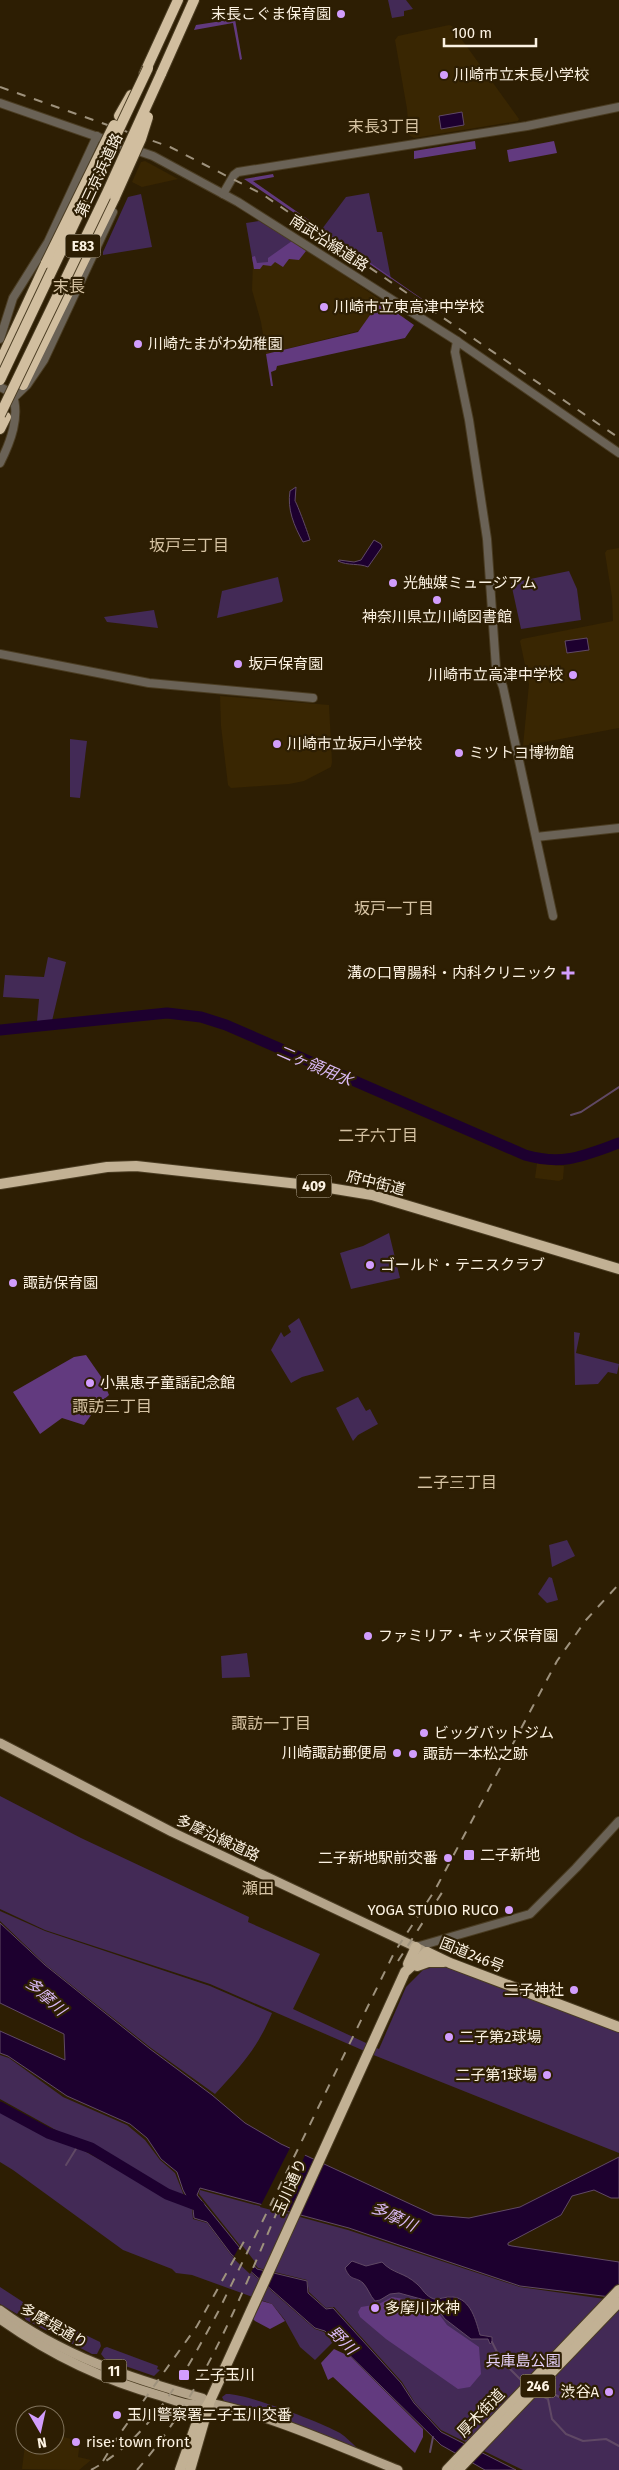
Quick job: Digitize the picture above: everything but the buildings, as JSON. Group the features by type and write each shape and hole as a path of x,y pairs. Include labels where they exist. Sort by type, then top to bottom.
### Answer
{"highway":[{"name":"第三京浜道路","path":"0,429 2,412 102,204 154,71 178,0"},
{"name":"第三京浜道路","path":"0,380 154,71 194,0"},
{"path":"0,362 118,116 154,71"},
{"path":"23,385 141,139 154,71"},
{"name":"府中街道","path":"0,1184 107,1167 136,1166 335,1188 372,1195 619,1269"},
{"name":"国道246号","path":"420,1957 450,1963 619,2027"},
{"name":"玉川通り","path":"190,2470 209,2403 404,1972 420,1957"},
{"name":"玉川通り","path":"399,1984 420,1957"},
{"name":"厚木街道","path":"447,2470 619,2290"},
{"name":"厚木街道","path":"458,2470 619,2302"},
{"name":"玉川通り","path":"180,2470 196,2422 209,2403"}],"main road":[{"name":"多摩沿線道路","path":"0,1743 420,1957"},
{"name":"多摩堤通り","path":"0,2310 77,2356 135,2379 202,2398 209,2403 318,2438 398,2470"},
{"name":"多摩堤通り","path":"0,2318 53,2352 116,2382 192,2405 209,2403"}],"street":[{"path":"154,71 182,0"},
{"path":"154,71 188,0"},
{"name":"南武沿線道路","path":"0,103 139,150 223,194 299,239 457,341 619,453"},
{"path":"223,194 234,175 238,172 527,126 619,107"},
{"path":"0,339 13,298 48,242 98,136"},
{"path":"2,412 44,360 139,150"},
{"path":"2,412 2,387 100,188"},
{"path":"457,341 455,352 469,420 487,539 496,668 503,687 553,916"},
{"path":"2,387 17,389 32,377"},
{"path":"0,463 14,424 14,398 23,385"},
{"path":"2,387 14,398"},
{"path":"0,654 149,683 312,698"},
{"path":"536,837 619,828"},
{"path":"420,1957 433,1941 530,1914 619,1821"},
{"path":"420,1957 433,1941"}],"shaded area":[{"path":"235,19 242,59 240,60 233,23 194,30 196,25"},
{"name":"川崎市立末長小学校","path":"449,25 452,26 519,119 518,121 414,138 409,135 407,109 395,40 398,36"},
{"path":"475,141 476,149 414,159 414,151"},
{"path":"554,141 557,153 509,162 507,150"},
{"path":"145,161 178,179 142,187 132,182 141,162"},
{"path":"273,174 274,177 253,181 448,317 244,179"},
{"path":"292,241 306,251 299,260 289,259 283,267 275,262 271,266 263,265 260,269 254,269 252,257 255,256 257,263 268,262 268,258"},
{"name":"川崎市立東高津中学校","path":"299,245 405,317 402,320 266,354 261,322 252,290 253,263 269,265"},
{"path":"380,301 414,325 405,338 277,366 276,370 271,372 273,386 271,386 266,354 358,332"},
{"name":"川崎市立高津中学校","path":"619,548 619,728 523,746 529,684 520,641 522,639 613,621 612,597 605,553 607,550"},
{"name":"川崎市立坂戸小学校","path":"220,696 329,705 331,767 304,781 289,784 231,788 228,785 221,726"},
{"path":"537,1163 564,1166 563,1179 559,1181 535,1178"},
{"path":"86,1355 102,1378 109,1395 99,1404 84,1425 62,1418 40,1434 13,1392 74,1357"},
{"path":"392,2297 427,2303 436,2310 447,2325 479,2347 481,2374 470,2387 458,2389 386,2339 360,2317 358,2312 361,2307 379,2304"},
{"path":"262,2301 272,2304 285,2321 270,2329 255,2321 253,2319"},
{"path":"334,2349 351,2357 423,2429 423,2437 415,2453 333,2377 328,2380 321,2363"},
{"path":"65,2437 80,2441 78,2457 91,2460 79,2470 22,2469 24,2455 65,2455"}],"green space":[{"path":"388,0 406,0 413,9 404,11 404,16 392,18"},
{"path":"369,193 377,232 382,232 391,279 322,229 346,197"},
{"path":"141,194 152,247 103,255 128,197"},
{"path":"259,221 299,245 269,265 253,263 246,223"},
{"path":"569,571 577,589 581,620 521,629 511,583"},
{"path":"278,577 282,602 217,618 222,591"},
{"path":"154,610 158,628 107,622 104,617"},
{"path":"70,739 87,741 80,798 70,797"},
{"path":"48,957 66,962 52,1021 37,1022 39,999 3,997 5,975 44,977"},
{"name":"ゴールド・テニスクラブ","path":"389,1233 400,1278 351,1289 340,1253 363,1246"},
{"path":"299,1318 324,1371 302,1377 291,1383 271,1350 281,1332 284,1337 291,1332 288,1326"},
{"path":"574,1332 580,1333 576,1353 619,1364 617,1374 608,1372 598,1384 575,1385"},
{"path":"358,1397 366,1411 370,1409 378,1424 358,1435 353,1441 336,1408"},
{"path":"567,1540 575,1556 552,1567 549,1545"},
{"path":"549,1577 552,1578 558,1600 547,1603 538,1594"},
{"path":"247,1653 250,1677 222,1678 221,1656"},
{"path":"0,1796 81,1838 249,1917 248,1922 320,1954 293,2009 379,2049 406,1987 423,1970 440,1965 619,2032 619,2153 376,2056 210,1984 45,1930 0,1909"},
{"path":"0,1911 45,1931 210,1986 272,2013 248,2056 215,2094 151,2048 46,1965 0,1921"},
{"path":"0,2055 9,2058 63,2097 127,2125 145,2140 160,2160 175,2173 185,2198 165,2191 86,2143 72,2139 0,2099"},
{"path":"0,2110 51,2137 79,2148 168,2198 192,2209 193,2219 207,2223 231,2255 315,2329 324,2332 333,2342 315,2360 300,2347 285,2320 272,2304 192,2275 176,2273 172,2269 123,2250 0,2162"},
{"name":"兵庫島公園","path":"200,2190 348,2230 520,2287 619,2301 619,2470 523,2470 441,2430 415,2403 402,2382 334,2307 326,2308 309,2292 307,2280 258,2268 199,2194"},
{"path":"0,2287 23,2302 24,2305 17,2314 0,2304"},
{"path":"30,2308 100,2342 101,2346 97,2354 92,2354 26,2320 24,2317"},
{"path":"107,2347 158,2366 157,2369 160,2370 154,2376 105,2359 101,2354 104,2348"},
{"path":"226,2394 266,2403 317,2422 340,2433 357,2448 224,2401 222,2397"}],"water":[{"path":"462,112 464,125 441,129 439,116"},
{"path":"296,487 295,501 310,540 303,542 290,511 290,491"},
{"path":"374,540 381,544 382,547 368,567 338,561 354,562 361,560"},
{"path":"587,638 589,650 567,653 565,641"},
{"name":"多摩川","path":"0,1923 45,1965 150,2049 212,2095 245,2123 281,2144 434,2215 469,2218 520,2207 619,2157 619,2198 611,2198 594,2190 572,2196 561,2215 508,2243 508,2245 619,2262 619,2298 520,2286 349,2228 200,2188 197,2195 257,2269 307,2281 308,2293 326,2309 333,2308 401,2383 414,2403 441,2432 516,2470 485,2470 441,2445 325,2331 315,2328 231,2254 207,2222 194,2218 193,2209 183,2190 177,2172 161,2159 147,2138 130,2124 67,2096 8,2056 0,2053 0,2031 65,2060 64,2034 0,2003"},
{"path":"352,2261 366,2266 382,2262 390,2269 408,2277 431,2298 450,2297 459,2299 472,2312 480,2335 492,2337 492,2342 490,2344 488,2339 471,2339 445,2319 432,2302 399,2293 390,2294 375,2301 363,2283 351,2277 347,2272 345,2268"}],"pier":[{"path":"291,2146 306,2153 279,2212 260,2207"},
{"path":"241,2244 256,2263 250,2274 233,2258"}],"waterway":[{"name":"二ヶ領用水","path":"0,1030 167,1013 201,1017 226,1025 525,1155 551,1160 573,1158 619,1143"},
{"path":"571,1115 581,1112 619,1087"},
{"name":"野川","path":"0,2107 48,2133 91,2148 167,2194 199,2206"},
{"path":"66,2165 79,2144"},
{"path":"492,2342 501,2360 525,2384"},
{"path":"543,2387 550,2388 552,2393 563,2399 571,2398"},
{"path":"536,2393 548,2399 552,2419 566,2434 583,2441 606,2439 619,2446"},
{"path":"430,2452 433,2437"}],"railway":[{"path":"0,87 170,147 262,194 619,438"},
{"path":"91,2470 113,2456 132,2440 150,2421 180,2379 218,2312 394,1953 435,1890 557,1661 586,1620 619,1584"},
{"path":"398,1961 443,1891"},
{"path":"137,2470 164,2436 188,2400 209,2362 229,2323 299,2162"},
{"path":"103,2461 119,2435 197,2326 247,2236"}],"place":[{"name":"末長こぐま保育園","path":"341,14"},
{"name":"川崎市立末長小学校","path":"444,75"},
{"name":"川崎市立東高津中学校","path":"324,307"},
{"name":"川崎たまがわ幼稚園","path":"138,344"},
{"name":"光触媒ミュージアム","path":"393,583"},
{"name":"神奈川県立川崎図書館","path":"437,600"},
{"name":"坂戸保育園","path":"238,664"},
{"name":"川崎市立高津中学校","path":"573,675"},
{"name":"川崎市立坂戸小学校","path":"277,744"},
{"name":"ミツトヨ博物館","path":"459,753"},
{"name":"溝の口胃腸科・内科クリニック","path":"568,973"},
{"name":"ゴールド・テニスクラブ","path":"370,1265"},
{"name":"諏訪保育園","path":"13,1283"},
{"name":"小黒恵子童謡記念館","path":"90,1383"},
{"name":"ファミリア・キッズ保育園","path":"368,1636"},
{"name":"ビッグバットジム","path":"424,1733"},
{"name":"川崎諏訪郵便局","path":"397,1753"},
{"name":"諏訪一本松之跡","path":"413,1754"},
{"name":"二子新地","path":"469,1855"},
{"name":"二子新地駅前交番","path":"448,1858"},
{"name":"YOGA STUDIO RUCO","path":"509,1910"},
{"name":"二子神社","path":"574,1990"},
{"name":"二子第2球場","path":"449,2037"},
{"name":"二子第1球場","path":"547,2075"},
{"name":"多摩川水神","path":"375,2308"},
{"name":"二子玉川","path":"184,2375"},
{"name":"渋谷A","path":"609,2392"},
{"name":"玉川警察署二子玉川交番","path":"117,2415"},
{"name":"rise: town front","path":"76,2442"}],"district":[{"name":"末長3丁目","path":"384,126"},
{"name":"末長","path":"69,286"},
{"name":"坂戸三丁目","path":"189,545"},
{"name":"坂戸一丁目","path":"394,908"},
{"name":"二子六丁目","path":"378,1135"},
{"name":"諏訪三丁目","path":"112,1406"},
{"name":"二子三丁目","path":"457,1482"},
{"name":"諏訪一丁目","path":"271,1723"},
{"name":"瀬田","path":"258,1888"}]}
